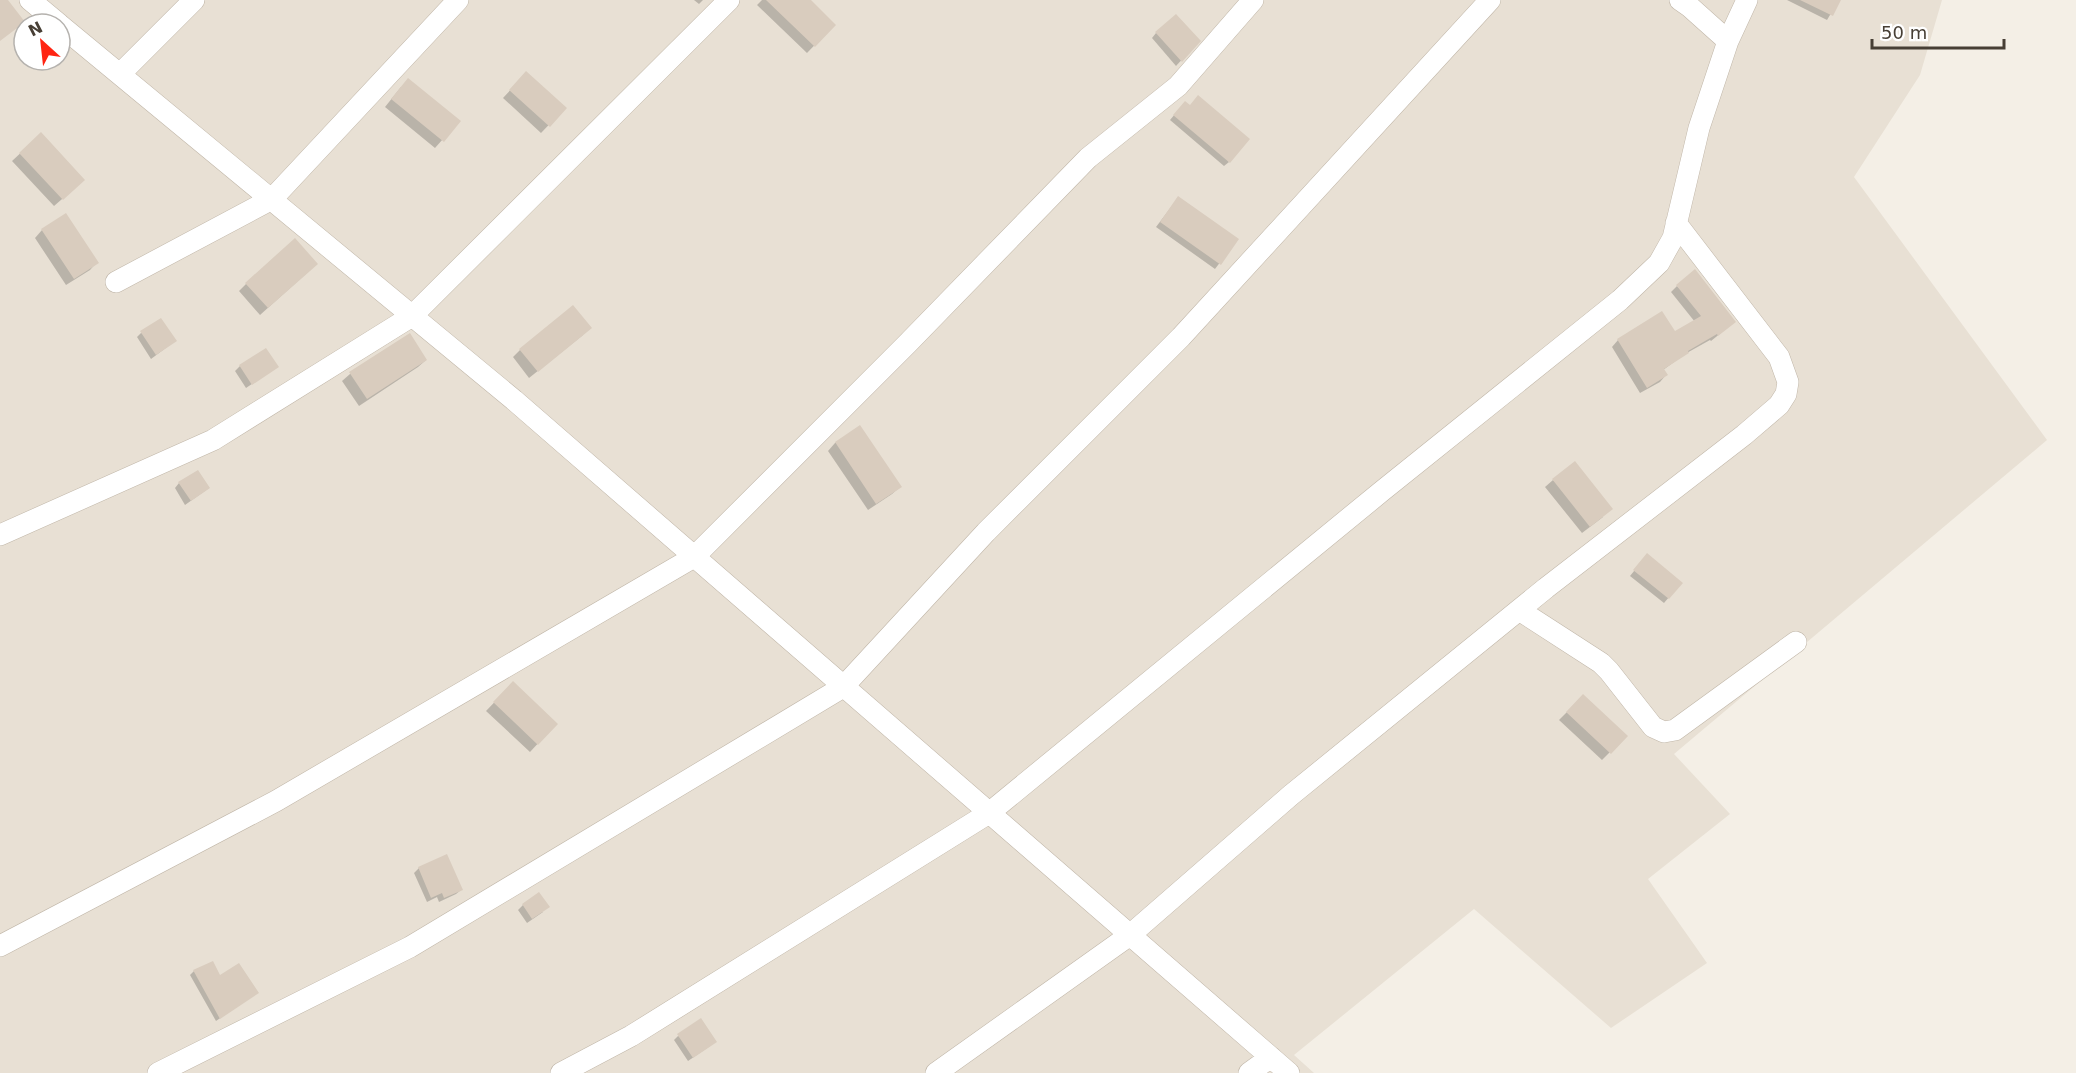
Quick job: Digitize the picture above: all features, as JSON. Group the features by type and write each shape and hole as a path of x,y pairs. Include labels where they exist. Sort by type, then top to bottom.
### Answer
{"street":[{"path":"30,0 45,12"},
{"path":"120,74 195,0"},
{"path":"116,282 272,199 458,0"},
{"path":"0,535 213,440 412,316 729,0"},
{"path":"0,946 276,801 694,557 907,344 1088,158 1178,86 1253,0"},
{"path":"158,1073 410,947 843,687 986,532 1181,337 1490,0"},
{"path":"1680,0 1728,41"},
{"path":"561,1073 631,1036 989,813 1382,491 1620,300 1659,263 1673,237 1699,128 1728,41 1748,0"},
{"path":"72,34 514,400 1289,1073"},
{"path":"936,1073 1130,935 1291,795 1519,609 1744,435 1779,405 1786,394 1788,382 1779,357 1676,223"},
{"path":"1519,609 1609,670 1653,727 1664,732 1675,730 1796,642"},
{"path":"1249,1073 1271,1058"}],"shaded area":[{"path":"0,0 1942,0 1920,75 1854,177 2047,440 1674,754 1730,814 1648,879 1707,963 1611,1028 1474,909 1294,1055 1314,1073 0,1073"}],"building":[{"path":"0,0 8,0 17,12 12,12 12,32 0,41"},
{"path":"766,0 811,0 836,25 815,47"},
{"path":"1800,0 1841,0 1833,16"},
{"path":"1176,14 1201,41 1182,62 1155,32"},
{"path":"526,71 567,108 550,127 509,90"},
{"path":"408,78 461,121 444,142 391,99"},
{"path":"1198,95 1250,139 1230,163 1173,115 1185,101 1190,105"},
{"path":"41,132 85,180 63,200 19,153"},
{"path":"1178,196 1239,239 1221,265 1160,222"},
{"path":"66,213 99,263 74,279 41,229"},
{"path":"295,238 318,264 268,308 245,283"},
{"path":"1695,269 1736,322 1718,336 1717,334 1688,351 1689,353 1664,369 1668,375 1647,388 1617,339 1662,311 1675,331 1701,316 1676,285"},
{"path":"573,305 592,328 538,372 519,349"},
{"path":"161,318 177,341 156,355 140,331"},
{"path":"410,333 427,360 367,399 349,372"},
{"path":"266,348 279,367 252,385 239,365"},
{"path":"860,425 902,487 876,504 835,442"},
{"path":"1575,461 1613,509 1590,527 1552,479"},
{"path":"198,470 210,488 191,501 178,482"},
{"path":"1647,553 1683,583 1669,599 1633,570"},
{"path":"513,681 558,724 538,745 493,702"},
{"path":"1583,694 1628,736 1611,754 1566,712"},
{"path":"447,854 463,890 444,898 442,893 431,898 418,867"},
{"path":"539,892 550,907 532,919 522,904"},
{"path":"213,961 220,975 239,963 259,993 220,1019 193,970"},
{"path":"701,1018 717,1042 693,1058 677,1034"}]}
